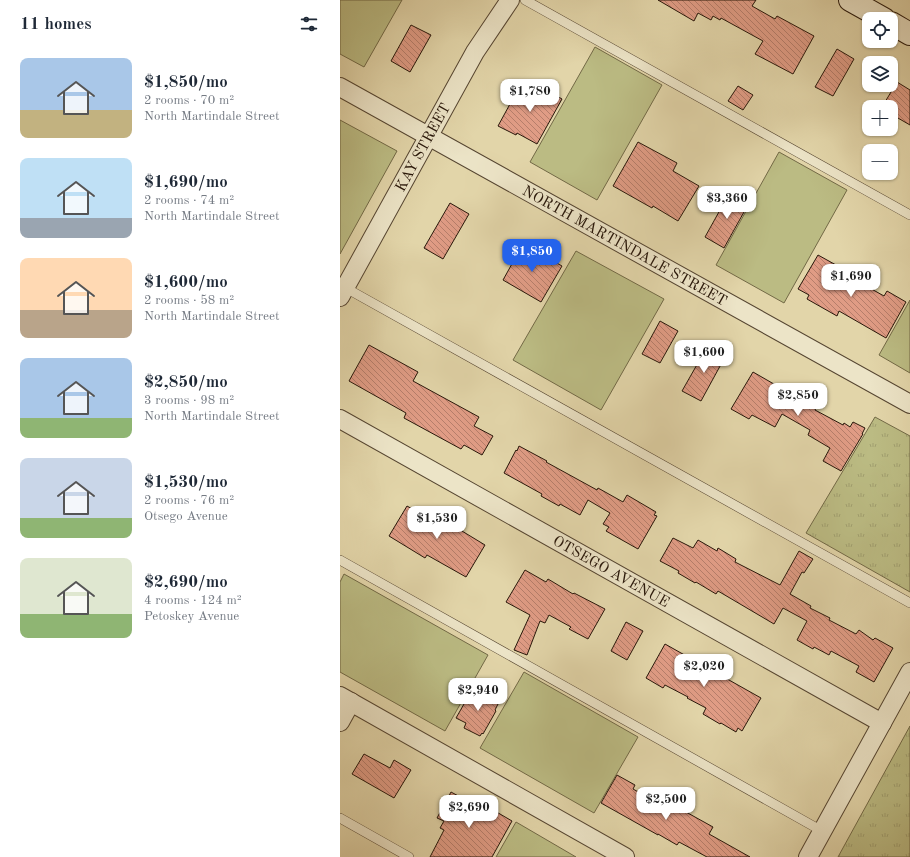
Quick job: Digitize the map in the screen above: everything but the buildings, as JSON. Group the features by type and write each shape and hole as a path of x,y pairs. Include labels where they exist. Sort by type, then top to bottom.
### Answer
{"street":[{"name":"KAY STREET","path":"342,290 475,52 510,0"},
{"path":"850,0 871,12"},
{"path":"898,27 910,34"},
{"name":"NORTH MARTINDALE STREET","path":"340,87 910,404"},
{"name":"OTSEGO AVENUE","path":"340,419 882,723"},
{"path":"808,857 910,672"},
{"path":"340,722 346,699 625,857"}],"lane":[{"path":"525,0 910,215"},
{"path":"342,290 910,603"},
{"path":"340,560 822,831"},
{"path":"340,818 409,857"}],"green space":[{"path":"340,0 402,0 364,67 340,54"},
{"path":"595,47 662,85 597,200 530,162"},
{"path":"340,120 397,151 340,254"},
{"path":"779,152 847,190 784,303 716,265"},
{"path":"576,251 664,299 601,410 513,360"},
{"path":"910,300 910,373 879,355"},
{"path":"875,417 910,436 910,592 806,533"},
{"path":"344,574 488,655 445,731 340,672 340,582"},
{"path":"524,672 638,737 594,813 480,748"},
{"path":"910,726 910,857 838,857"},
{"path":"516,822 576,857 496,857"}]}
